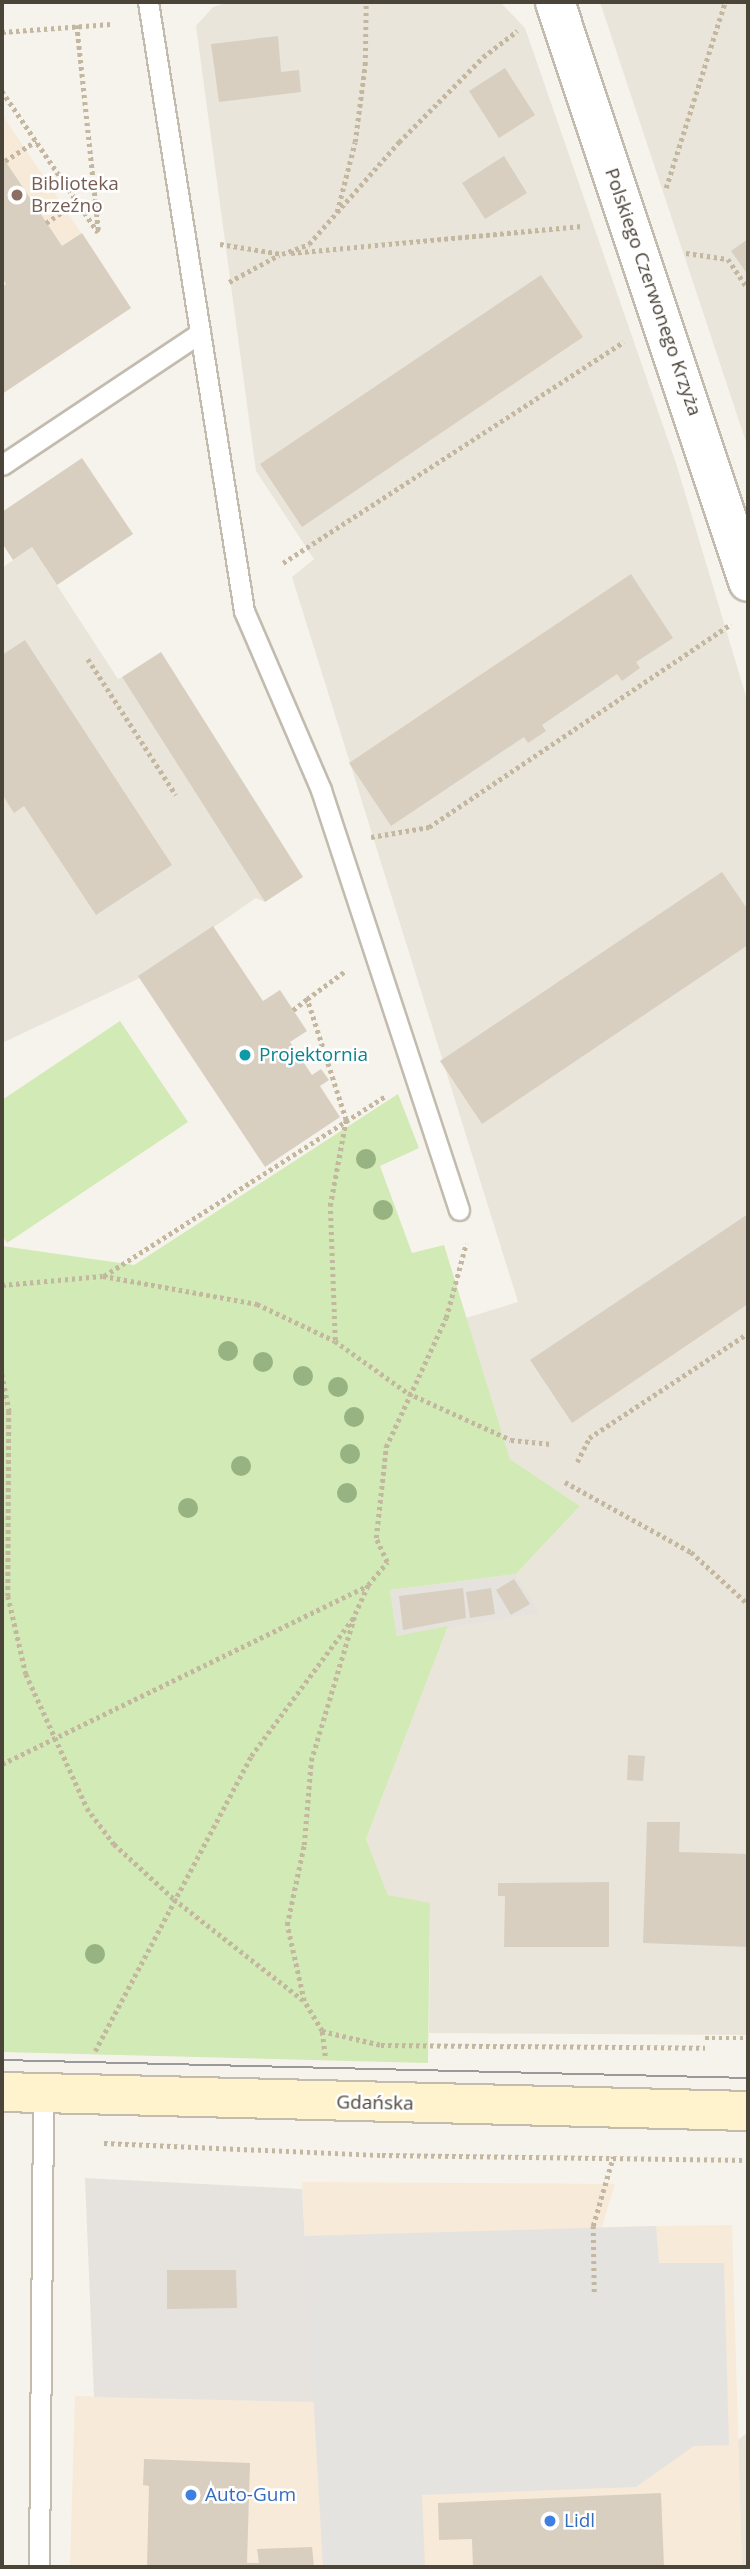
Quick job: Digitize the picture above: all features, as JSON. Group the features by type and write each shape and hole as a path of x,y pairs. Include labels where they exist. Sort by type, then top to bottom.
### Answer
{"street":[{"name":"Polskiego Czerwonego Krzyża","path":"555,2 748,582"},
{"name":"Gdańska","path":"2,2092 748,2111"}],"lane":[{"path":"148,2 244,611 321,790 459,1210"},
{"path":"2,465 200,333"},
{"path":"39,2567 43,2093"}],"path":[{"path":"337,213 360,103 366,2"},
{"path":"662,198 725,2"},
{"path":"2,32 111,24"},
{"path":"2,91 99,233 77,25"},
{"path":"220,287 252,266 309,244 475,64 520,29"},
{"path":"5,161 36,141"},
{"path":"46,223 77,202"},
{"path":"214,243 282,254 570,230 586,225"},
{"path":"682,252 728,259 748,289"},
{"path":"283,563 636,333"},
{"path":"367,837 393,837 429,827 731,624"},
{"path":"88,659 176,794"},
{"path":"293,1010 375,948"},
{"path":"307,999 346,1120 330,1206 335,1341"},
{"path":"103,1276 416,1077"},
{"path":"325,2060 322,2031 304,2001 287,1925 303,1845 311,1760 355,1614 368,1585 387,1562 376,1538 386,1447 408,1393 446,1318 467,1240"},
{"path":"2,1285 103,1276 257,1304 335,1341 408,1393 511,1440 551,1444"},
{"path":"577,1462 589,1438 748,1333"},
{"path":"2,1374 9,1411 8,1596 26,1674 86,1808 114,1844 174,1899 304,2001"},
{"path":"565,1482 691,1552 748,1604"},
{"path":"2,1524 8,1522"},
{"path":"2,1531 8,1522"},
{"path":"2,1764 368,1585"},
{"path":"93,2054 146,1960 174,1899 251,1756 355,1614"},
{"path":"322,2031 381,2045 705,2048"},
{"path":"705,2038 748,2038"},
{"path":"43,2140 369,2155 748,2160"},
{"path":"594,2292 593,2226 613,2157"}],"shaded area":[{"path":"229,2 500,2 525,28 676,463 748,703 748,2035 429,2033 430,1904 388,1895 366,1839 448,1626 538,1613 516,1574 580,1506 510,1459 466,1318 518,1302 292,577 314,559 256,471 196,26 213,7"},
{"path":"600,2 748,2 748,448"},
{"path":"2,114 131,308 2,394"},
{"path":"32,547 118,679 122,677 265,902 256,898 140,978 2,1043 2,568"},
{"path":"516,1574 539,1613 397,1636 390,1590"},
{"path":"85,2178 302,2189 314,2402 94,2397"},
{"path":"302,2182 615,2184 602,2227 732,2225 742,2567 70,2567 75,2396 314,2402"},
{"path":"656,2226 659,2263 724,2263 729,2445 694,2446 636,2487 422,2495 425,2567 323,2567 304,2236"},
{"path":"748,2432 748,2567 742,2567 738,2440"}],"green space":[{"path":"120,1021 188,1122 7,1243 2,1235 2,1100"},
{"path":"398,1094 419,1148 380,1166 412,1253 444,1245 510,1459 580,1506 516,1574 390,1590 397,1636 448,1626 366,1839 388,1895 430,1903 428,2063 2,2052 2,1246 134,1265"}],"building":[{"path":"278,36 281,72 299,70 301,92 219,102 211,44"},
{"path":"505,68 535,115 499,138 469,91"},
{"path":"2,156 62,246 82,233 131,308 2,394 2,287 6,284 2,278"},
{"path":"504,156 527,193 485,219 462,183"},
{"path":"748,239 748,275 731,251"},
{"path":"541,275 583,337 302,527 260,464"},
{"path":"82,458 133,534 57,585 32,547 13,560 2,543 2,512"},
{"path":"631,574 673,638 636,662 640,668 622,681 617,674 542,725 546,731 528,743 524,737 391,826 349,763"},
{"path":"25,640 172,865 96,915 24,806 14,813 2,794 2,655"},
{"path":"161,652 303,877 265,902 122,677"},
{"path":"722,872 748,910 748,945 482,1124 440,1061"},
{"name":"Projektornia","path":"213,926 263,1001 280,990 307,1031 290,1042 312,1075 321,1069 329,1080 320,1086 340,1117 265,1167 138,976"},
{"path":"748,1214 748,1304 572,1423 530,1360"},
{"path":"514,1579 530,1604 511,1615 496,1590"},
{"path":"463,1588 466,1618 403,1630 399,1596"},
{"path":"491,1588 495,1614 470,1618 466,1592"},
{"path":"628,1755 645,1756 643,1781 627,1780"},
{"path":"647,1822 680,1822 679,1852 748,1854 748,1947 643,1943"},
{"path":"609,1882 609,1947 504,1947 505,1896 498,1896 498,1883"},
{"path":"167,2270 236,2270 237,2308 167,2309"},
{"path":"144,2459 250,2463 247,2563 259,2563 257,2549 312,2547 314,2567 147,2567 149,2486 143,2485"},
{"name":"Lidl","path":"661,2493 664,2567 473,2567 472,2539 439,2540 438,2503"}],"tram line":[{"path":"2,2060 748,2078"}],"place":[{"name":"Biblioteka Brzeźno","path":"17,195"},
{"name":"Projektornia","path":"245,1055"},
{"name":"Auto-Gum","path":"191,2495"},
{"name":"Lidl","path":"550,2521"}]}
